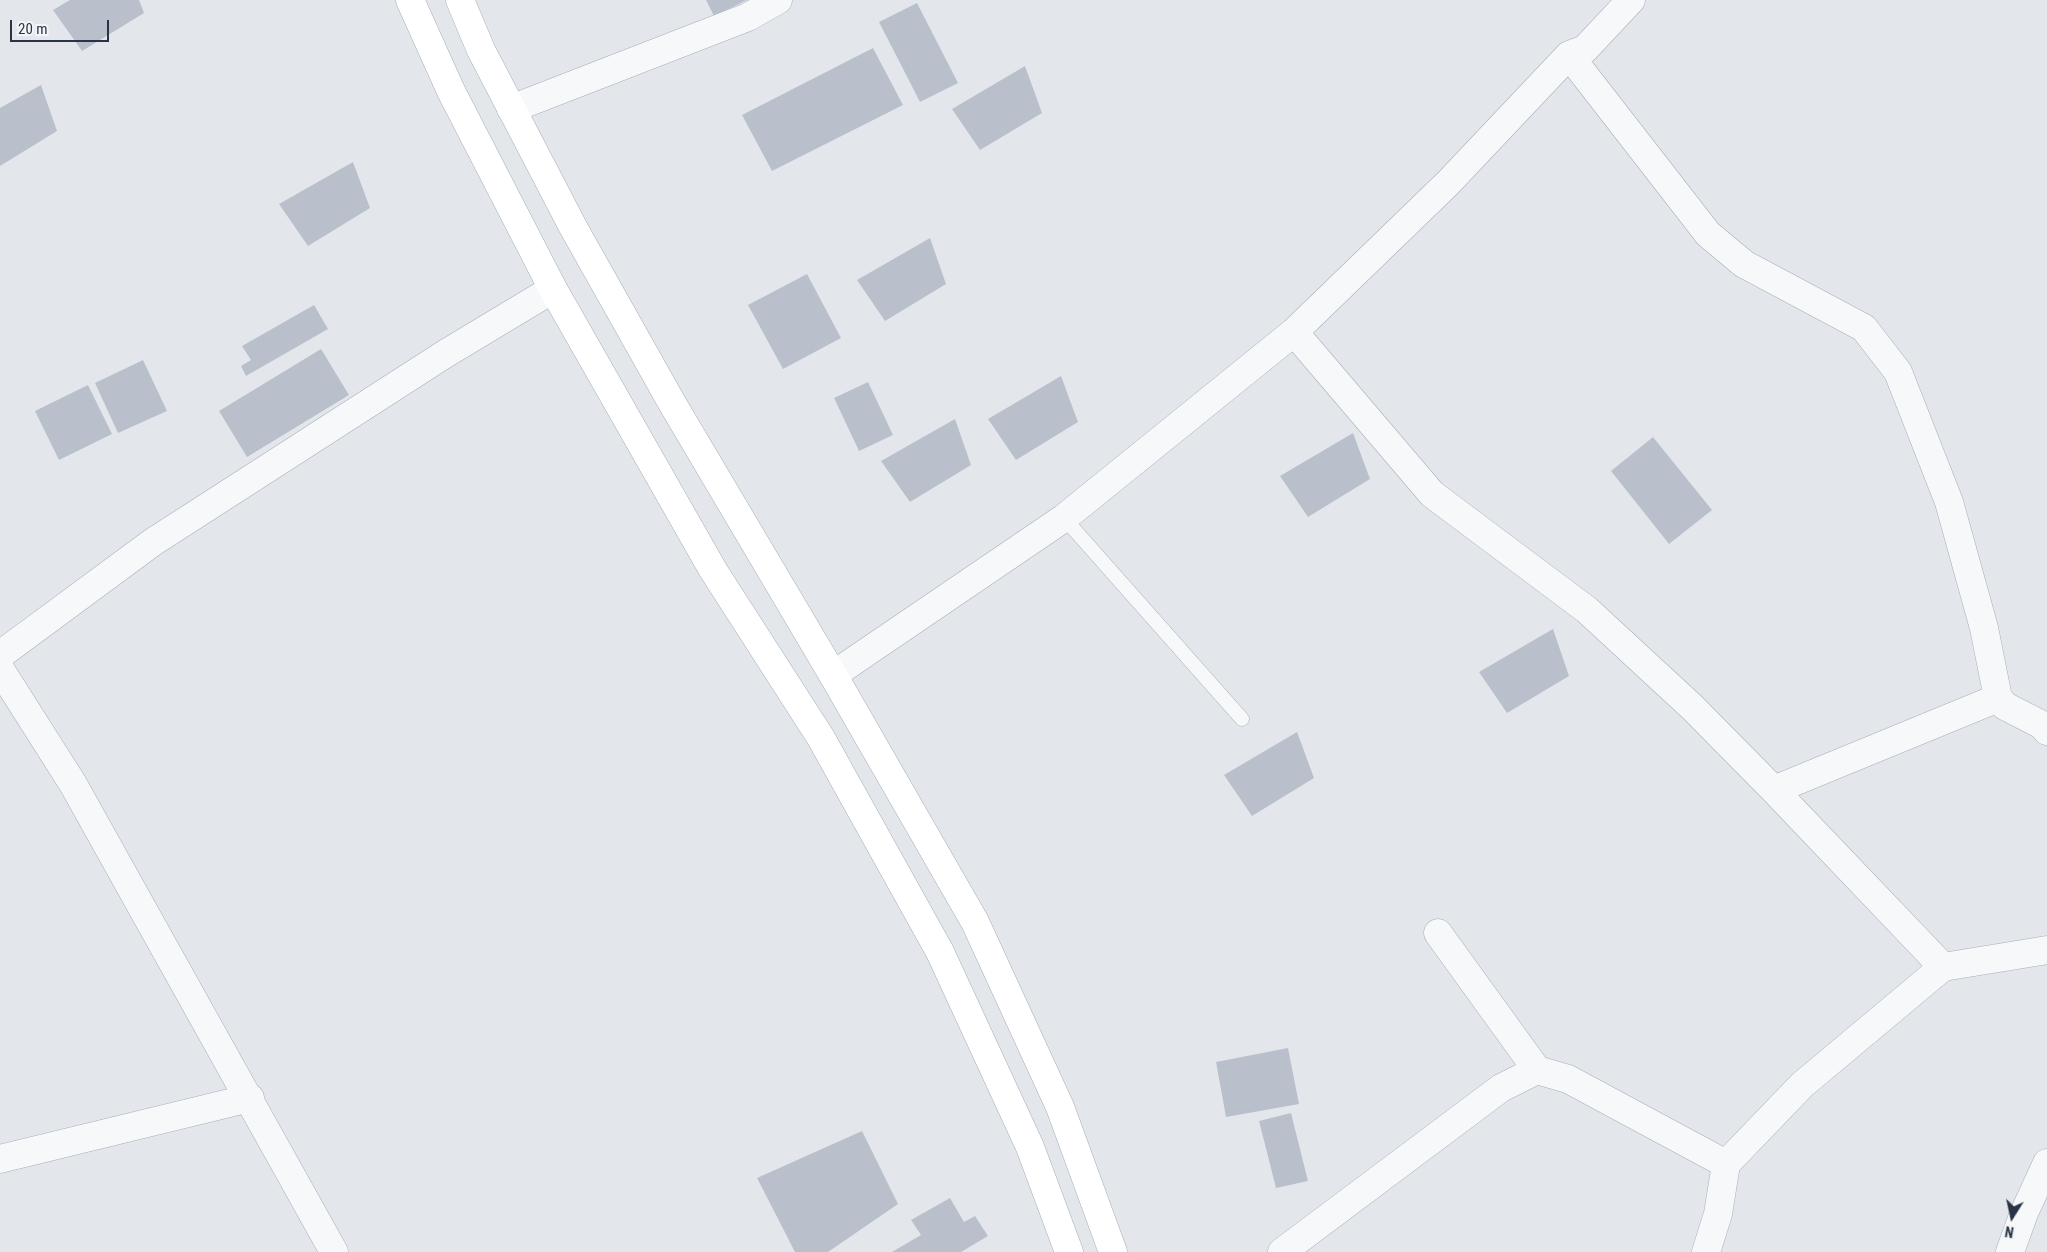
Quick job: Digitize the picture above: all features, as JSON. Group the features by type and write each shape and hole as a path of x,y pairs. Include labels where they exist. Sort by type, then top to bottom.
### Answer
{"main road":[{"path":"410,0 451,91 553,289 713,570 821,738 940,952 1030,1147 1069,1252"},
{"path":"460,0 480,50 573,227 672,403 833,675 975,922 1060,1106 1113,1252"}],"street":[{"path":"511,109 748,17 778,0"},
{"path":"833,675 1064,518 1294,332 1448,183 1568,55 1585,49 1631,0"},
{"path":"1568,55 1708,234 1744,264 1864,328 1898,372 1949,502 1984,628 1998,698 2005,706 2042,725 2047,732"},
{"path":"0,655 153,542 445,354 553,289"},
{"path":"1294,332 1432,494 1587,610 1692,707 1943,967"},
{"path":"0,669 73,784 250,1098 334,1252"},
{"path":"1774,790 1998,698"},
{"path":"1438,933 1537,1070 1568,1080 1726,1164"},
{"path":"1706,1252 1718,1214 1726,1164 1802,1085 1943,967 2047,950"},
{"path":"1282,1252 1501,1088 1537,1070"},
{"path":"0,1158 250,1098"},
{"path":"2010,1252 2024,1213 2047,1163"}],"lane":[{"path":"1064,518 1242,720"}],"building":[{"path":"70,0 139,0 144,13 82,51 53,10"},
{"path":"706,0 747,0 714,16"},
{"path":"917,3 958,83 920,102 879,22"},
{"path":"873,48 903,105 772,171 742,115"},
{"path":"1025,66 1042,113 980,150 952,109"},
{"path":"41,85 57,131 0,166 0,108"},
{"path":"353,162 370,208 308,246 279,204"},
{"path":"930,238 946,284 885,321 857,280"},
{"path":"807,274 841,338 783,369 748,305"},
{"path":"314,305 328,329 246,376 241,366 251,360 242,346"},
{"path":"321,349 349,395 247,457 219,411"},
{"path":"143,360 167,411 118,433 95,383"},
{"path":"1061,376 1078,422 1016,460 988,419"},
{"path":"868,382 893,435 859,451 834,398"},
{"path":"88,385 112,434 59,460 35,411"},
{"path":"955,419 971,465 910,502 881,461"},
{"path":"1353,433 1370,479 1308,517 1280,476"},
{"path":"1653,437 1712,510 1669,544 1611,471"},
{"path":"1553,629 1569,676 1507,713 1479,672"},
{"path":"1297,732 1314,778 1252,816 1224,775"},
{"path":"1288,1048 1299,1104 1226,1117 1216,1062"},
{"path":"1291,1113 1308,1181 1276,1188 1259,1121"},
{"path":"862,1131 898,1204 828,1252 795,1252 757,1178"},
{"path":"950,1198 964,1222 975,1216 988,1236 961,1252 892,1252 921,1235 911,1220"}]}
